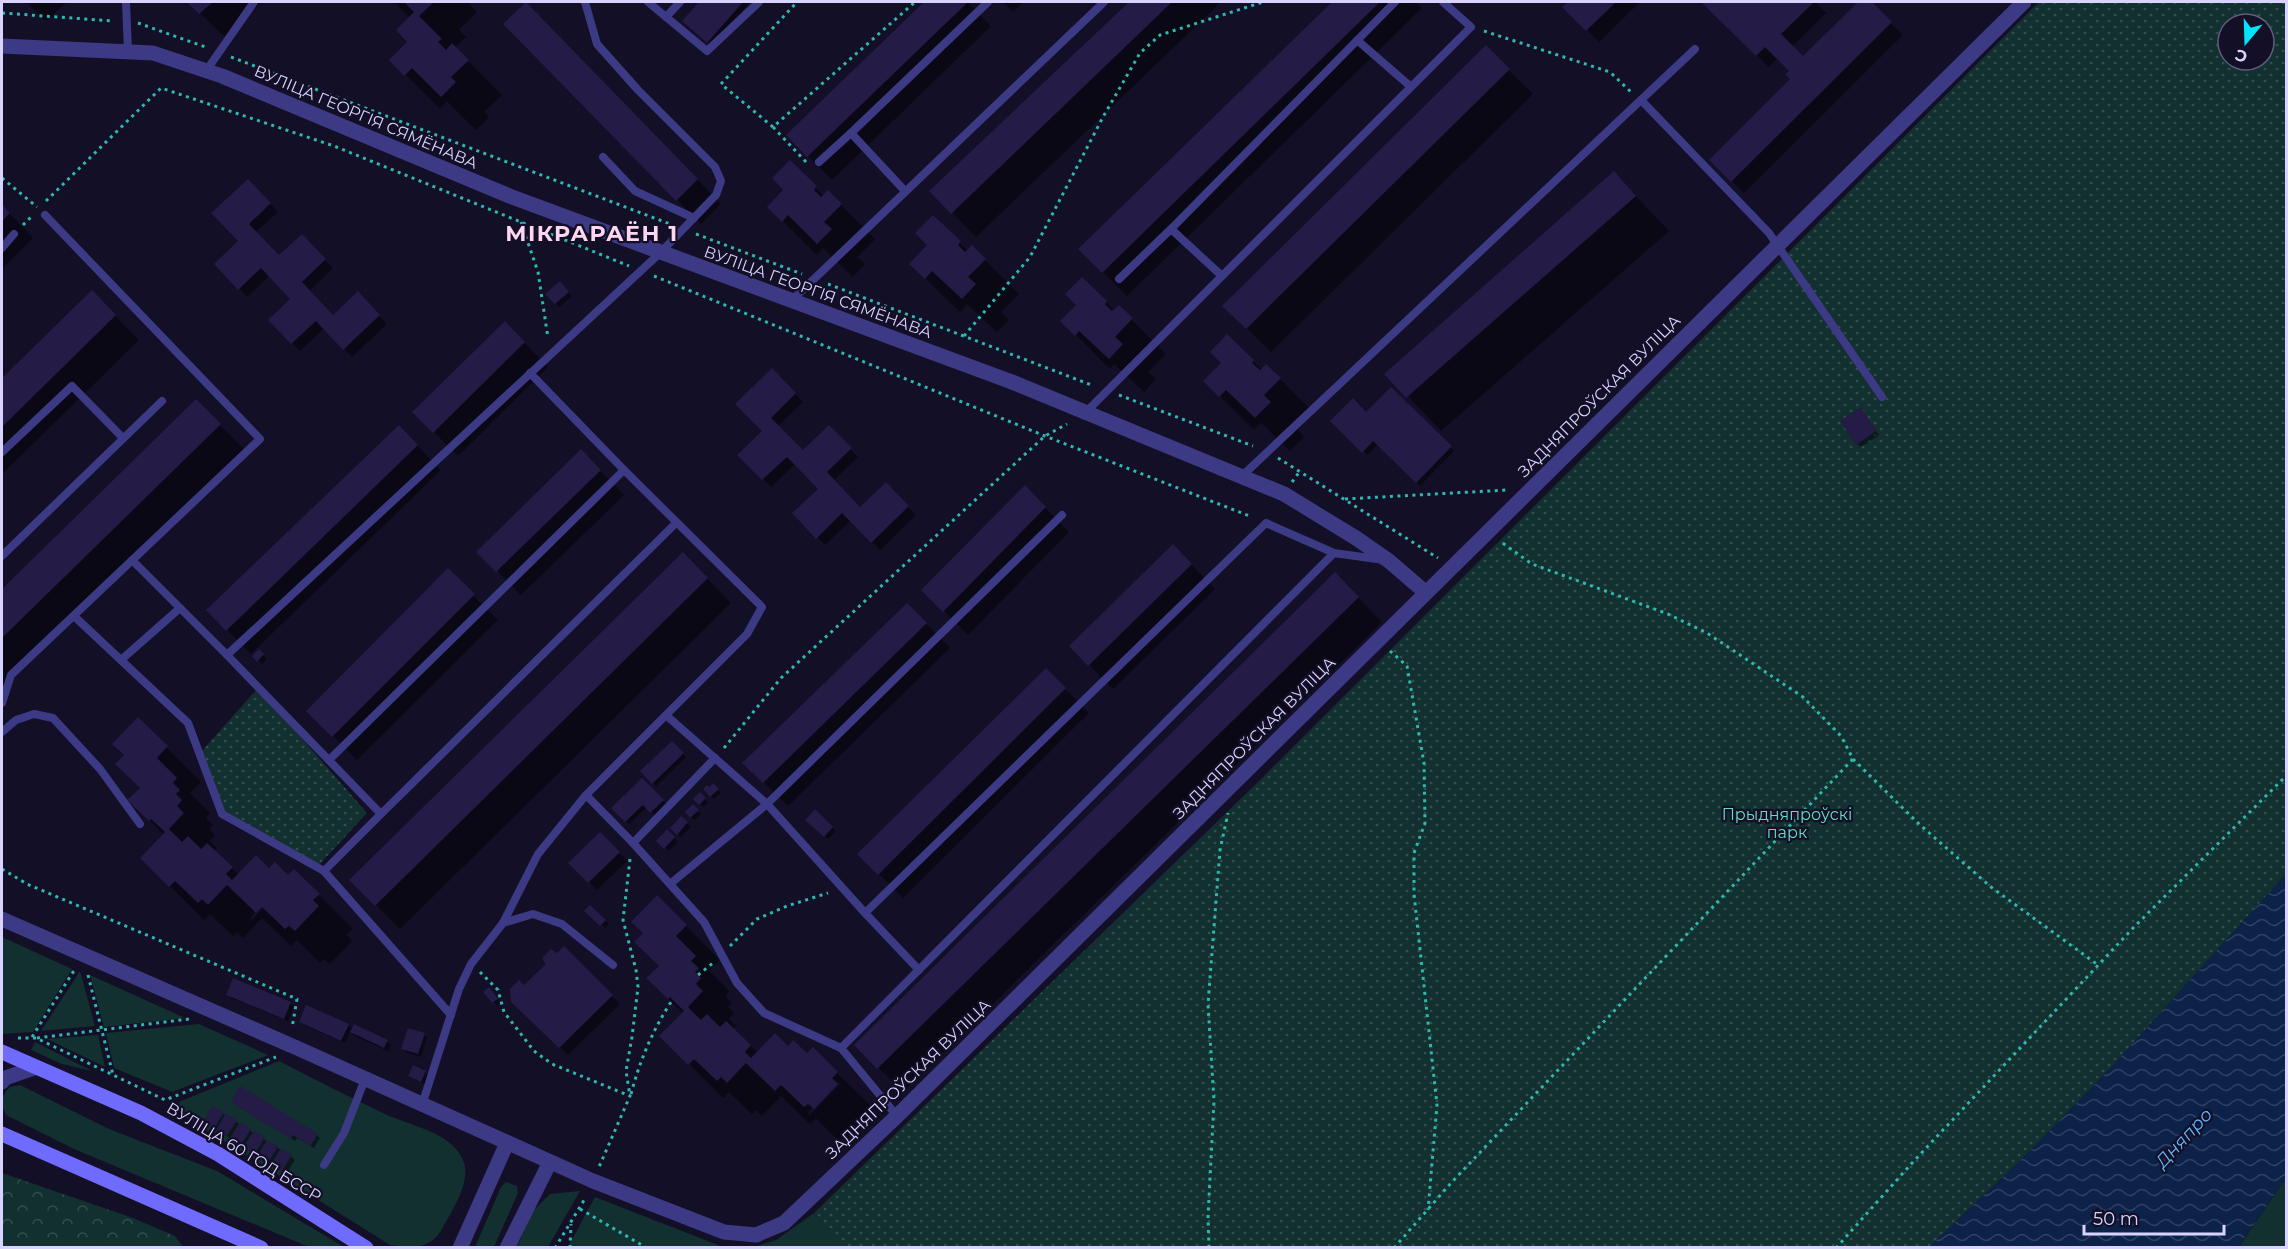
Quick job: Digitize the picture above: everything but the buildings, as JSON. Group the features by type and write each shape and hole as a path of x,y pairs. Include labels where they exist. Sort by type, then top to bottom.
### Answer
{"main road":[{"name":"ВУЛІЦА 60 ГОД БССР","path":"2,1052 141,1113 218,1154 366,1248"},
{"path":"2,1134 261,1248"}],"street":[{"name":"ЗАДНЯПРОЎСКАЯ ВУЛІЦА","path":"2,920 593,1181 724,1232 756,1235 784,1223 897,1116 2024,2"},
{"name":"ВУЛІЦА ГЕОРГІЯ СЯМЁНАВА","path":"2,46 153,53 206,71 512,196 660,253 1012,382 1284,494 1356,538 1389,561 1425,592"},
{"path":"2,1082 5,1078 34,1068"},
{"path":"460,1248 507,1143"},
{"path":"507,1248 550,1162"}],"lane":[{"path":"126,2 129,51"},
{"path":"206,71 254,2"},
{"path":"227,656 660,253 716,195 721,181 716,167 638,90 597,44 585,2"},
{"path":"648,2 707,51 759,2"},
{"path":"666,17 680,2"},
{"path":"819,162 988,2"},
{"path":"791,301 1104,2"},
{"path":"1119,279 1395,2"},
{"path":"1086,412 1471,27 1443,2"},
{"path":"1357,40 1410,86"},
{"path":"1242,477 1695,48"},
{"path":"1641,100 1778,244 1882,397"},
{"path":"851,133 905,191"},
{"path":"603,157 635,191 694,218"},
{"path":"2,703 11,675 260,439 42,212"},
{"path":"1171,229 1222,276"},
{"path":"2,248 14,234"},
{"path":"422,1106 451,1015 471,964 503,922 538,854 586,795 747,634 762,607 676,523 530,373"},
{"path":"2,452 72,386 123,438"},
{"path":"2,556 162,401"},
{"path":"329,760 624,470"},
{"path":"670,884 767,804 1062,515"},
{"path":"324,871 676,523"},
{"path":"866,913 1266,523 1334,553 1389,561"},
{"path":"841,1048 1334,553"},
{"path":"132,560 381,814"},
{"path":"121,660 180,608"},
{"path":"74,616 188,723 222,814 324,871 451,1015"},
{"path":"2,732 16,720 34,714 53,718 100,769 140,824"},
{"path":"667,716 767,804 919,970"},
{"path":"633,843 715,758"},
{"path":"586,795 704,922 737,983 764,1013 841,1048 897,1116"},
{"path":"503,922 533,914 562,924 613,965"},
{"path":"324,1165 344,1133 365,1079"}],"path":[{"path":"797,2 721,84 773,127 808,164 819,162"},
{"path":"773,127 915,2"},
{"path":"964,336 1029,257 1102,117 1140,52 1160,35 1263,2"},
{"path":"2,13 142,23 1268,452 1438,559 1446,551"},
{"path":"1471,27 1610,72 1641,100"},
{"path":"14,234 42,212 161,88 334,146 1044,436 1266,523"},
{"path":"2,178 42,212"},
{"path":"2,184 9,185"},
{"path":"512,196 538,272 549,339 544,360"},
{"path":"715,758 782,678 1044,436 1086,412"},
{"path":"1344,499 1508,490 1500,498"},
{"path":"1486,532 1532,564 1668,614 1707,633 1803,697 1841,736 1853,759 1919,824 1991,887 2098,965"},
{"path":"1378,640 1407,666 1424,763 1425,823 1414,853 1414,894 1437,1105 1428,1210"},
{"path":"1394,1248 1853,759"},
{"path":"1836,1248 1912,1163 2098,965 2286,776"},
{"path":"1209,1248 1208,1217 1214,1101 1209,1004 1220,850 1226,817 1231,807"},
{"path":"630,1096 626,1071 638,987 623,920 626,876 633,843"},
{"path":"2,869 27,884 297,999 292,1031"},
{"path":"698,975 722,955 757,919 787,906 843,888"},
{"path":"83,957 113,1075"},
{"path":"31,1038 83,957"},
{"path":"471,964 498,990 504,1012 534,1051 552,1064 630,1096"},
{"path":"598,1169 630,1096 638,1069 657,1023 673,999"},
{"path":"18,1038 36,1038 194,1019"},
{"path":"36,1038 165,1100 274,1058 264,1053"},
{"path":"555,1248 586,1197"},
{"path":"580,1209 647,1248"},
{"path":"570,1248 571,1222"}],"green space":[{"name":"Прыдняпроўскі парк","path":"2039,2 2286,2 2286,874 2106,1073 2019,1162 1929,1247 843,1248 814,1213 1259,781"},
{"path":"258,688 367,813 317,867 222,814 199,754"},
{"path":"2,937 72,969 33,1032 2,1034"},
{"path":"80,971 95,1026 41,1031"},
{"path":"90,975 185,1018 104,1027"},
{"path":"199,1024 268,1055 172,1092 114,1068 106,1033"},
{"path":"98,1035 105,1067 47,1039"},
{"path":"35,1042 92,1071 62,1064 31,1050"},
{"path":"279,1061 385,1114 437,1135 456,1149 464,1164 462,1190 439,1234 433,1240 414,1247 390,1245 181,1114 176,1107 181,1101"},
{"path":"20,1085 109,1129 217,1171 344,1247 309,1247 74,1149 6,1115 2,1103 3,1097 10,1087"},
{"path":"2,1173 133,1218 175,1236 183,1247 2,1247"},
{"path":"2286,1178 2286,1247 2238,1248"},
{"path":"506,1182 517,1186 518,1193 494,1247 475,1247 501,1187"},
{"path":"580,1191 548,1247 516,1248 533,1211 550,1194"},
{"path":"595,1197 723,1247 568,1247"},
{"path":"814,1213 843,1247 750,1248 776,1240"}],"water":[{"name":"Дняпро","path":"2286,874 2286,1178 2238,1247 1929,1247 2019,1162 2106,1073"}],"district":[{"name":"МІКРАРАЁН 1","path":"592,233"}]}
